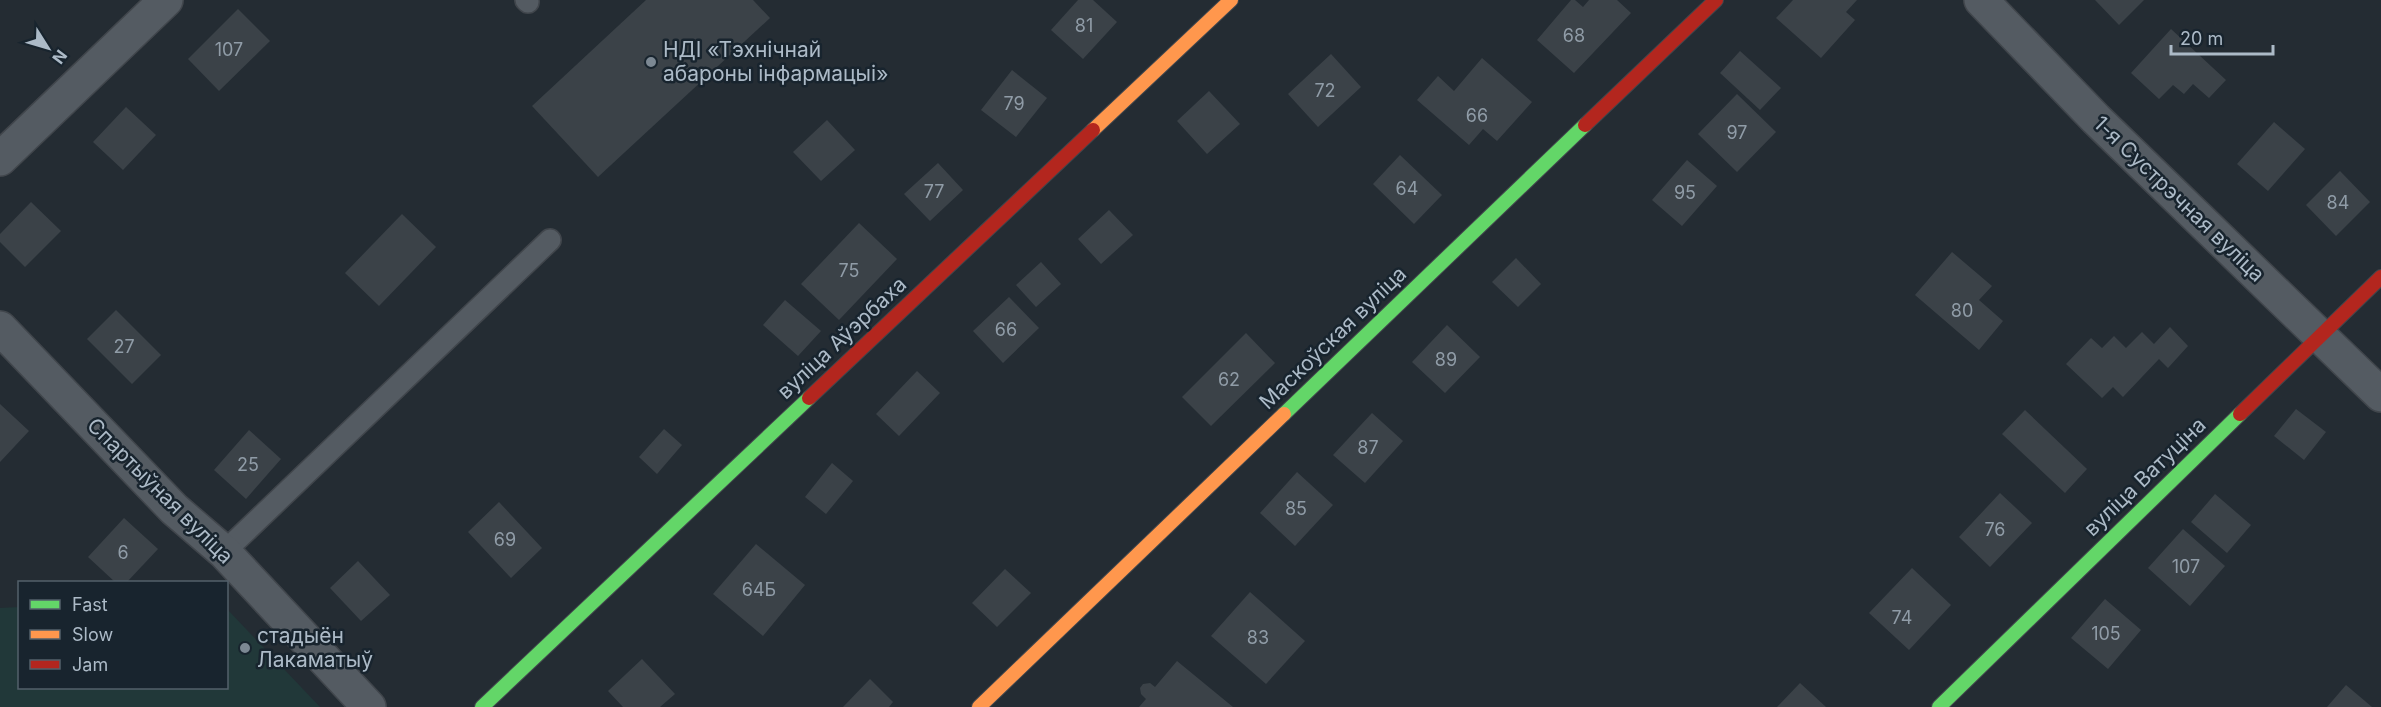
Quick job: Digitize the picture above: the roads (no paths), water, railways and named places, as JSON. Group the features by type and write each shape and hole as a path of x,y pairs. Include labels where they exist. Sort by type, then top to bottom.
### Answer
{"street":[{"path":"0,159 166,0"},
{"name":"вуліца Аўэрбаха","path":"482,707 1232,0"},
{"name":"Маскоўская вуліца","path":"979,707 1716,0"},
{"name":"1-я Сустрэчная вуліца","path":"1981,0 2096,119 2381,395"},
{"name":"вуліца Ватуціна","path":"1939,707 2381,277"},
{"name":"Спартыўная вуліца","path":"0,328 174,509 224,552 369,707"}],"lane":[{"path":"224,552 550,240"}],"place":[{"name":"НДІ «Тэхнічнай абароны інфармацыі»","path":"651,62"},
{"name":"стадыён Лакаматыў","path":"245,648"}]}
